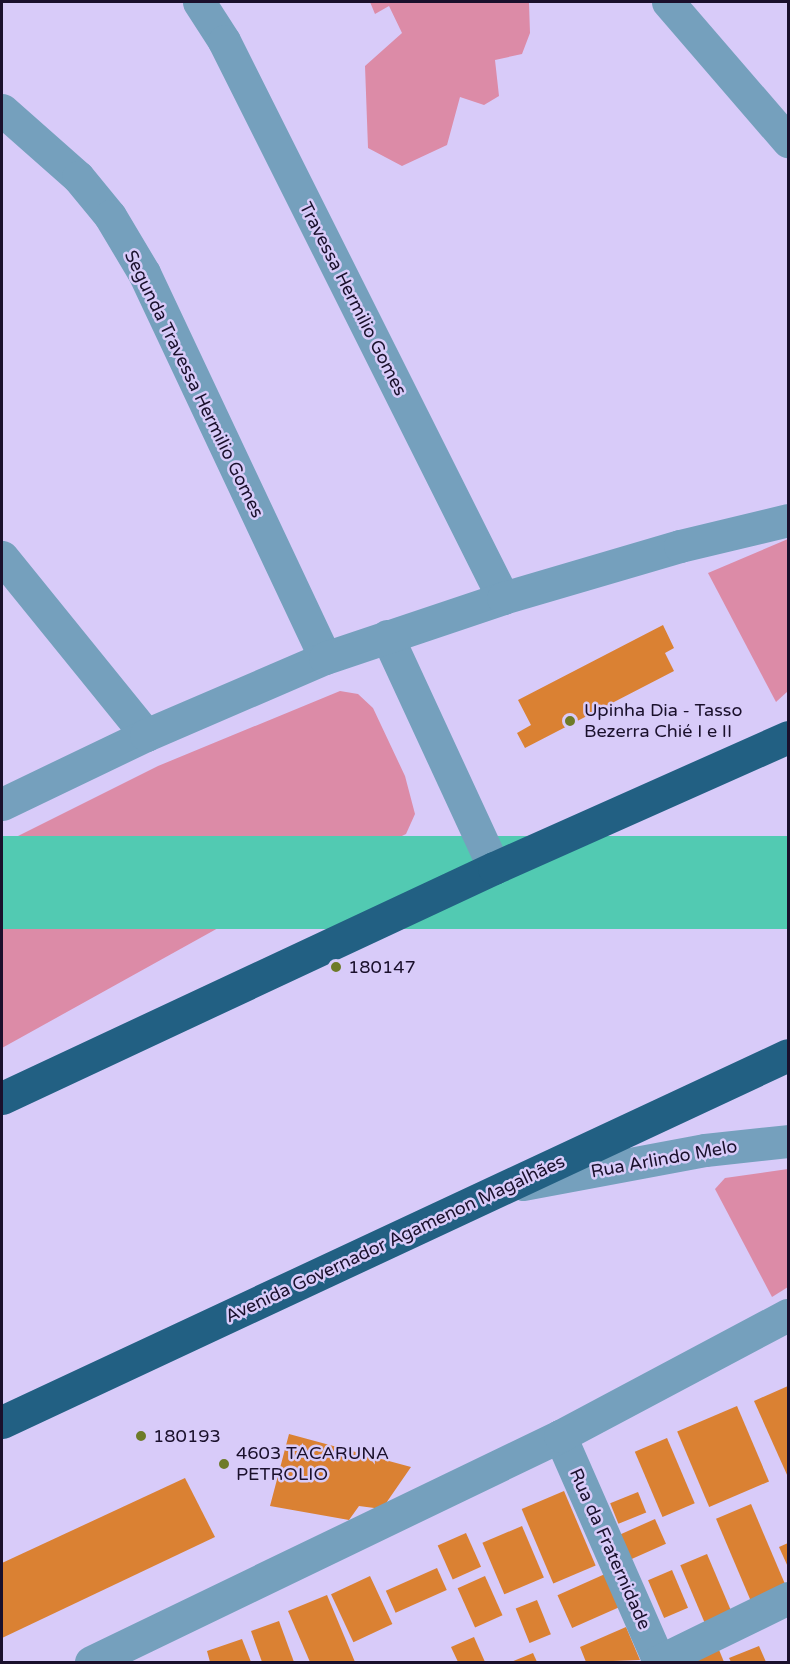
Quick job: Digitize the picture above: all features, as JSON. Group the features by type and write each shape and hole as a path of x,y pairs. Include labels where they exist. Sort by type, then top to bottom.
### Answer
{"highway":[{"path":"2,1098 494,868 789,737"},
{"name":"Avenida Governador Agamenon Magalhães","path":"2,1422 789,1055"}],"street":[{"name":"Travessa Hermilio Gomes","path":"199,2 224,41 503,598"},
{"path":"668,2 789,141"},
{"name":"Segunda Travessa Hermilio Gomes","path":"2,110 78,177 110,216 144,273 325,658"},
{"path":"2,804 146,735 325,658 503,598 680,546 789,520"},
{"path":"2,557 146,735"},
{"path":"387,636 494,868"},
{"name":"Rua Arlindo Melo","path":"504,1188 705,1150 789,1140"},
{"path":"91,1662 560,1436 789,1315"},
{"name":"Rua da Fraternidade","path":"560,1436 658,1662"},
{"path":"658,1662 789,1598"}],"shaded area":[{"path":"370,2 529,3 530,33 522,54 495,60 499,96 484,105 460,97 447,145 402,166 368,148 365,66 402,33 389,6 375,14"},
{"path":"788,539 788,691 776,702 708,573"},
{"path":"340,691 358,694 373,708 405,776 415,814 406,834 256,907 2,1048 2,844 158,766"},
{"path":"2,836 788,836 788,929 2,929"},
{"path":"788,1169 788,1287 772,1297 715,1189 725,1178"}],"building":[{"path":"663,625 674,648 665,653 674,671 525,748 517,733 531,725 518,700"},
{"path":"788,1386 788,1477 754,1401"},
{"path":"737,1406 769,1481 709,1507 677,1431"},
{"path":"289,1434 411,1467 382,1509 359,1506 349,1520 270,1506"},
{"path":"667,1438 695,1503 663,1517 635,1452"},
{"path":"185,1478 215,1537 2,1638 2,1563"},
{"path":"564,1491 596,1566 553,1584 522,1509"},
{"path":"638,1492 646,1512 618,1524 610,1503"},
{"path":"751,1504 787,1590 752,1604 716,1519"},
{"path":"655,1519 666,1544 629,1560 618,1535"},
{"path":"522,1526 544,1578 504,1594 482,1543"},
{"path":"466,1533 481,1567 453,1579 438,1546"},
{"path":"788,1543 788,1567 779,1547"},
{"path":"707,1554 732,1613 705,1624 680,1565"},
{"path":"437,1568 447,1590 396,1613 386,1591"},
{"path":"672,1570 688,1608 664,1618 648,1580"},
{"path":"605,1574 620,1607 572,1628 557,1595"},
{"path":"370,1576 392,1624 353,1642 331,1594"},
{"path":"485,1576 502,1615 475,1627 458,1588"},
{"path":"327,1595 355,1662 310,1662 288,1611"},
{"path":"537,1600 551,1634 530,1643 516,1609"},
{"path":"279,1621 294,1662 262,1662 251,1631"},
{"path":"626,1627 640,1660 586,1662 580,1647"},
{"path":"474,1637 485,1662 458,1662 451,1647"},
{"path":"242,1639 251,1662 210,1662 207,1651"},
{"path":"717,1645 724,1662 675,1662"},
{"path":"759,1646 766,1662 731,1662 729,1658"},
{"path":"533,1653 537,1662 511,1662"}],"place":[{"name":"Upinha Dia - Tasso Bezerra Chié I e II","path":"570,721"},
{"name":"180147","path":"336,967"},
{"name":"180193","path":"141,1436"},
{"name":"4603 TACARUNA PETROLIO","path":"224,1464"}]}
